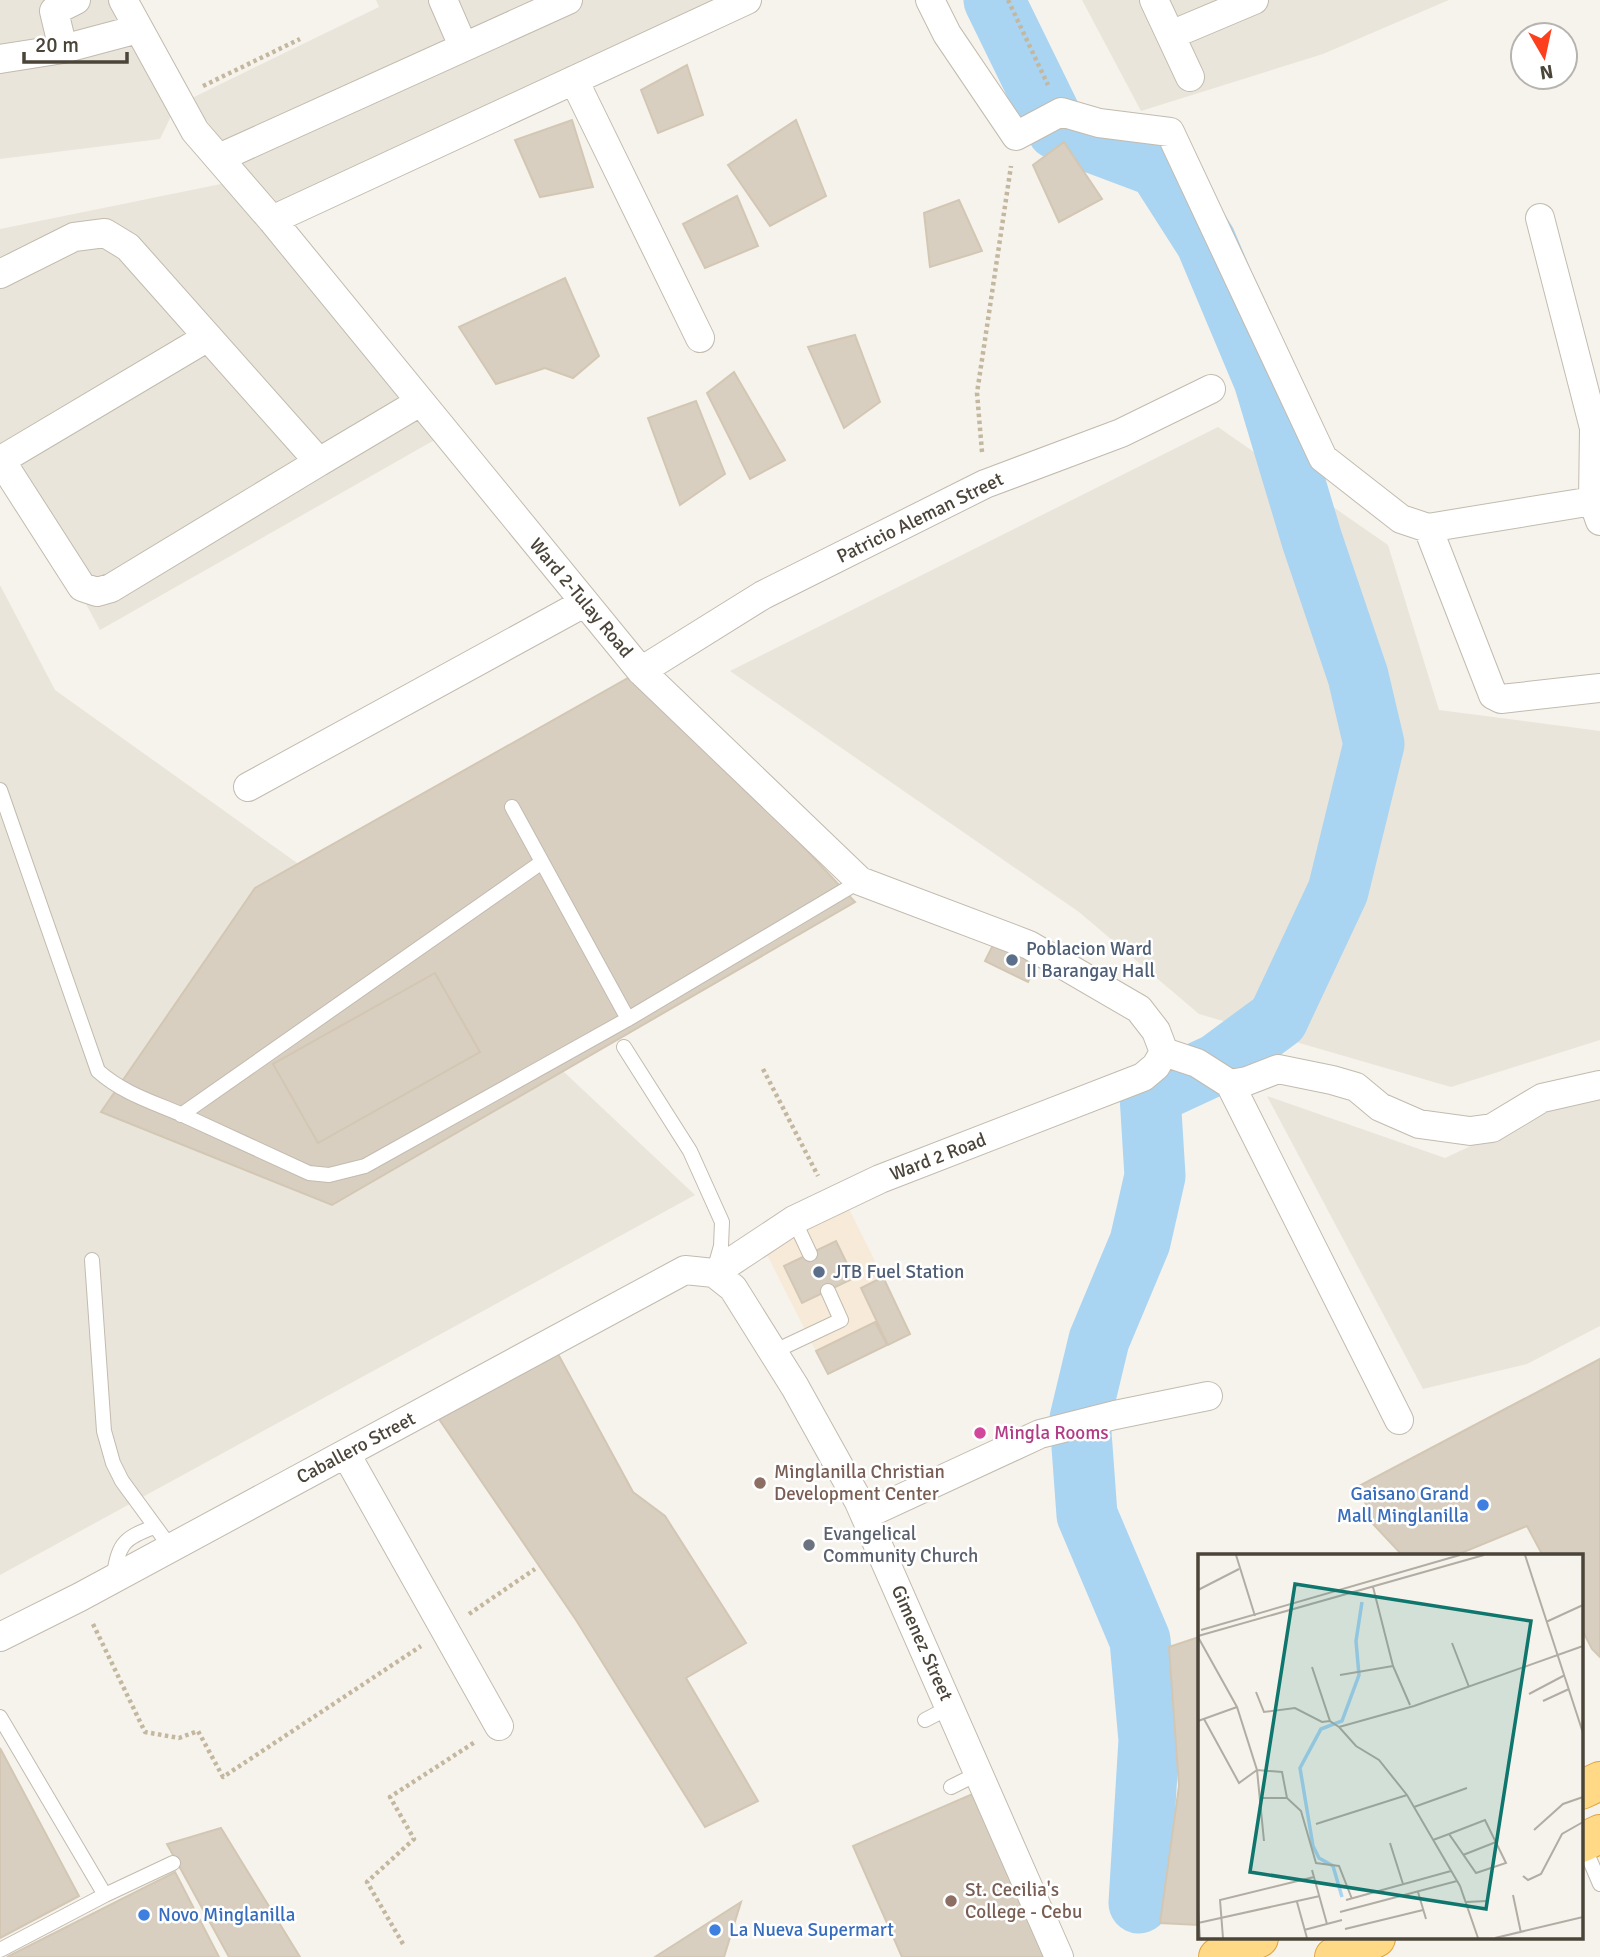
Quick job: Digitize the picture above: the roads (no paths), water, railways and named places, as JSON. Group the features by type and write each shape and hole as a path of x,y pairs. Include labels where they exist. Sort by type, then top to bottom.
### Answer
{"highway":[{"path":"1582,1790 1600,1781"},
{"path":"1218,1957 1255,1940"},
{"path":"1334,1957 1372,1940"}],"street":[{"path":"63,49 54,11 76,0"},
{"name":"Ward 2-Tulay Road","path":"123,0 195,131 272,220 641,671 860,881 1029,945 1139,1009 1156,1031 1164,1052"},
{"path":"443,0 463,46"},
{"path":"219,158 568,0"},
{"path":"272,220 747,0"},
{"path":"930,0 947,34 1016,136 1061,112 1099,123 1170,132 1323,458 1401,519 1428,528 1596,511 1594,428 1540,218"},
{"path":"1154,0 1190,77"},
{"path":"1171,35 1254,0"},
{"path":"0,59 63,49 138,29"},
{"path":"574,80 700,338"},
{"path":"0,274 74,237 105,233 128,247 319,463"},
{"path":"208,337 0,460 82,587 97,592 111,588 420,402"},
{"name":"Patricio Aleman Street","path":"641,671 763,595 985,484 1121,433 1211,389"},
{"path":"1428,528 1493,695 1501,699 1600,688"},
{"path":"248,787 584,603"},
{"path":"1164,1052 1212,1073 1247,1082 1278,1069 1332,1080 1356,1087 1380,1107 1419,1124 1470,1130 1492,1128 1542,1098 1600,1085"},
{"name":"Ward 2 Road","path":"714,1273 794,1220 880,1179 1143,1077 1156,1066 1164,1052"},
{"path":"1212,1073 1399,1420"},
{"name":"Caballero Street","path":"0,1637 113,1579 162,1537 346,1454 685,1270 714,1273"},
{"name":"Gimenez Street","path":"714,1273 733,1288 795,1387 865,1515 1059,1957"},
{"path":"865,1515 1028,1440 1064,1427 1208,1396"},
{"path":"346,1454 499,1726"}],"lane":[{"path":"0,790 98,1071 113,1084 139,1099 309,1173 329,1175 365,1166 628,1019 860,881"},
{"path":"512,807 628,1019"},
{"path":"181,1115 542,862"},
{"path":"624,1047 690,1151 722,1222 721,1246 714,1273"},
{"path":"794,1220 810,1254"},
{"path":"92,1260 104,1431 113,1463 122,1481 162,1537"},
{"path":"773,1352 841,1320 828,1291"},
{"path":"925,1720 950,1707"},
{"path":"0,1717 105,1895"},
{"path":"951,1787 979,1773"},
{"path":"1588,1840 1600,1884"},
{"path":"0,1950 173,1863"}],"waterway":[{"path":"994,0 1057,129 1158,167 1206,242 1264,380 1312,540 1358,676 1374,744 1338,891 1278,1019 1217,1064 1150,1095 1155,1176 1140,1242 1099,1340 1080,1419 1087,1515 1140,1640 1149,1740 1139,1903"}],"place":[{"name":"Poblacion Ward II Barangay Hall","path":"1012,960"},
{"name":"JTB Fuel Station","path":"819,1272"},
{"name":"Mingla Rooms","path":"980,1433"},
{"name":"Minglanilla Christian Development Center","path":"760,1483"},
{"name":"Gaisano Grand Mall Minglanilla","path":"1483,1505"},
{"name":"Evangelical Community Church","path":"809,1545"},
{"name":"St. Cecilia's College - Cebu","path":"951,1901"},
{"name":"Novo Minglanilla","path":"144,1915"},
{"name":"La Nueva Supermart","path":"715,1930"}]}
